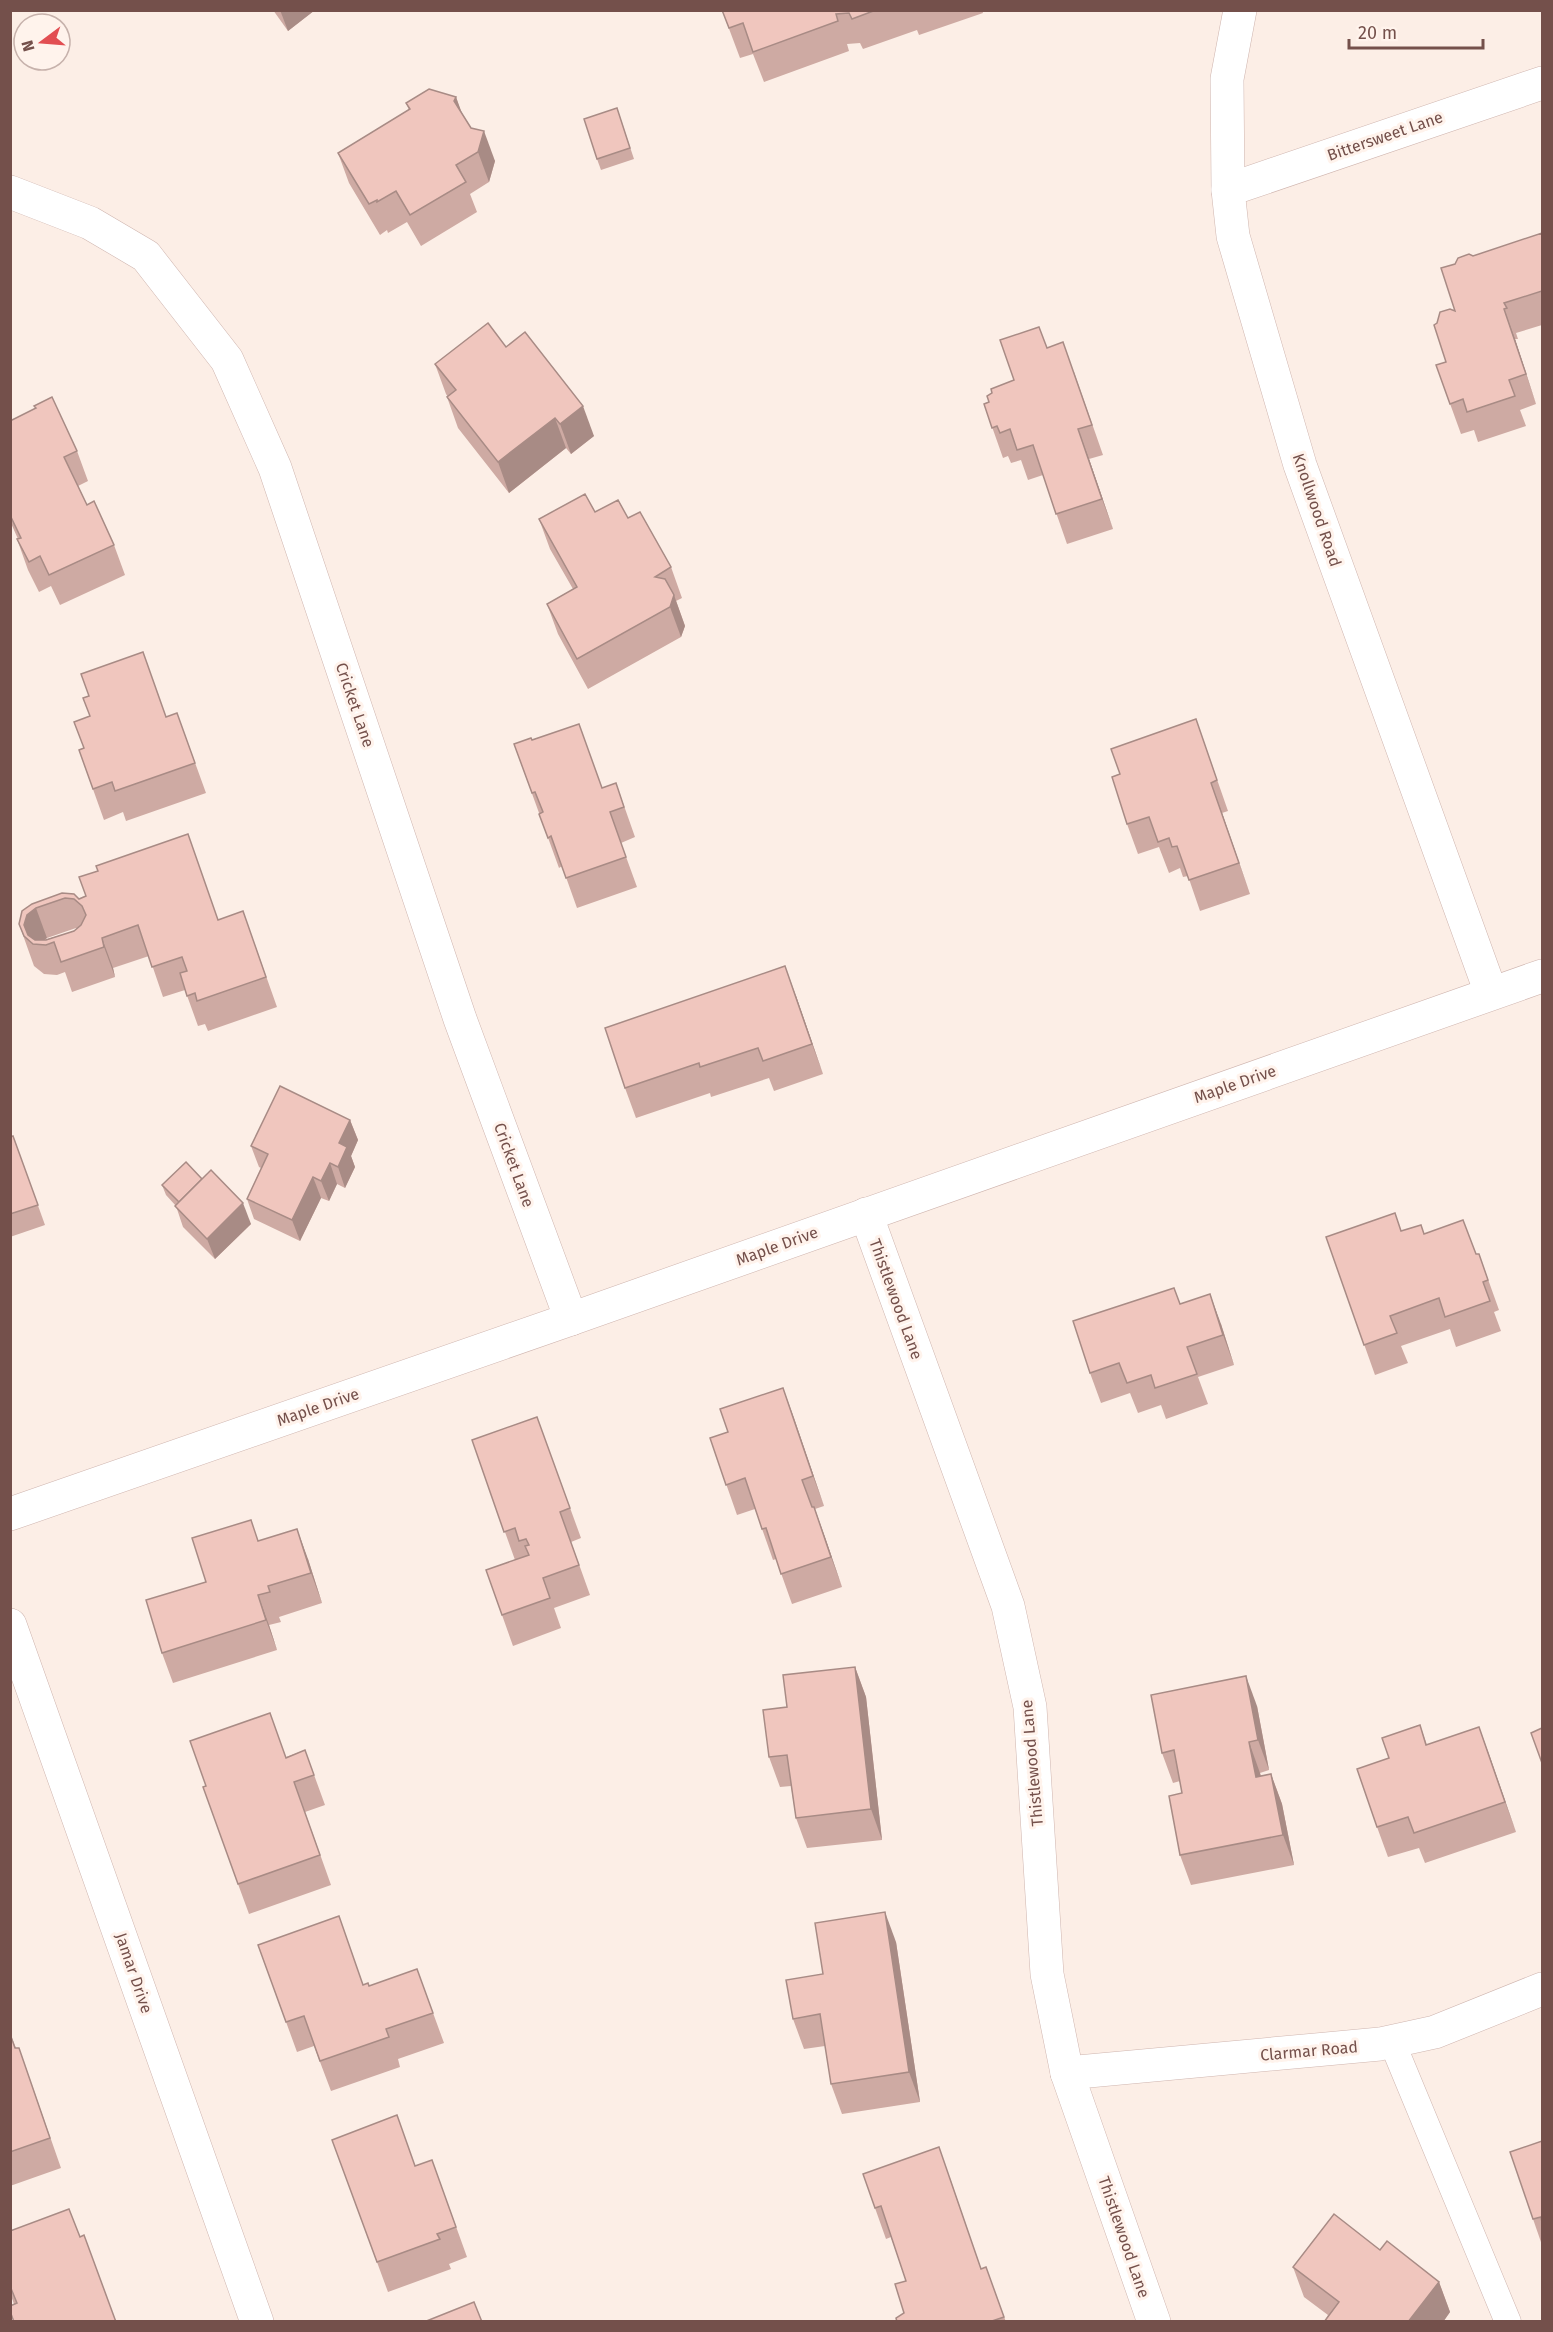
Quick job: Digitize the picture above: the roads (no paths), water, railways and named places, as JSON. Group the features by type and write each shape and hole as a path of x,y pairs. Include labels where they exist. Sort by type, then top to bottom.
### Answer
{"street":[{"name":"Knollwood Road","path":"1240,10 1227,79 1228,190 1233,237 1300,465 1491,993"},
{"name":"Bittersweet Lane","path":"1228,190 1542,83"},
{"name":"Cricket Lane","path":"10,192 90,223 146,256 227,360 275,468 460,1019 571,1319"},
{"name":"Maple Drive","path":"10,1514 571,1319 1542,976"},
{"name":"Thistlewood Lane","path":"866,1214 1008,1606 1030,1707 1047,1974 1067,2073 1154,2322"},
{"name":"Jamar Drive","path":"10,1625 257,2322"},
{"name":"Clarmar Road","path":"1067,2073 1392,2042 1435,2032 1542,1989"}],"lane":[{"path":"1392,2042 1508,2322"}]}
